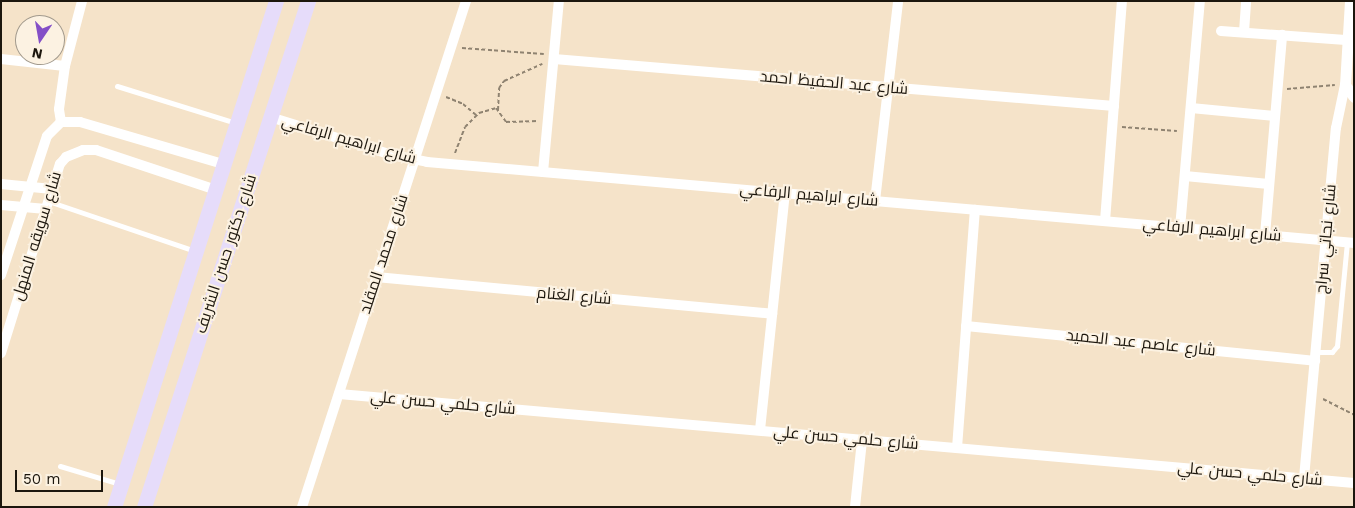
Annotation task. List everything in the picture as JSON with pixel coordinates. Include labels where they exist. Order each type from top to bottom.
[{"type":"main road","name":"شارع دكتور حسن الشريف","points":[[114,507],[276,1]]},
{"type":"main road","name":"شارع دكتور حسن الشريف","points":[[144,507],[308,1]]},
{"type":"street","points":[[82,1],[65,66],[59,109],[61,122],[80,122],[223,164]]},
{"type":"street","name":"شارع محمد المقلد","points":[[302,507],[466,1]]},
{"type":"street","points":[[543,172],[559,1]]},
{"type":"street","points":[[875,201],[898,1]]},
{"type":"street","points":[[1105,221],[1122,1]]},
{"type":"street","points":[[1180,228],[1200,1]]},
{"type":"street","points":[[1244,32],[1246,1]]},
{"type":"street","name":"شارع نجاتي سراج","points":[[1304,478],[1336,128],[1346,85],[1346,40],[1350,1]]},
{"type":"street","points":[[1221,31],[1346,40]]},
{"type":"street","points":[[1265,235],[1282,35]]},
{"type":"street","name":"شارع عبد الحفيظ احمد","points":[[554,57],[1114,106]]},
{"type":"street","points":[[1,59],[65,66]]},
{"type":"street","points":[[1346,85],[1354,98]]},
{"type":"street","points":[[1191,108],[1275,116]]},
{"type":"street","name":"شارع ابراهيم الرفاعي","points":[[270,117],[414,160],[444,164],[1350,242]]},
{"type":"street","name":"شارع سويقه المنهل","points":[[1,275],[47,136],[61,122]]},
{"type":"street","name":"شارع سويقه المنهل","points":[[1,353],[4,334],[60,164],[71,154],[90,149],[216,190]]},
{"type":"street","points":[[1185,176],[1269,184]]},
{"type":"street","points":[[1,184],[52,189]]},
{"type":"street","points":[[760,430],[785,193]]},
{"type":"street","points":[[1,205],[24,207],[47,205]]},
{"type":"street","points":[[957,448],[975,210]]},
{"type":"street","name":"شارع الغنام","points":[[376,277],[772,314]]},
{"type":"street","name":"شارع عاصم عبد الحميد","points":[[966,326],[1316,356]]},
{"type":"street","name":"شارع حلمي حسن علي","points":[[339,394],[1354,483]]},
{"type":"street","points":[[855,507],[862,440]]},
{"type":"lane","points":[[117,86],[237,123]]},
{"type":"lane","points":[[47,205],[196,252]]},
{"type":"lane","points":[[1316,356],[1332,352],[1337,348],[1350,242]]},
{"type":"lane","points":[[60,466],[121,485]]},
{"type":"path","points":[[451,47],[554,57]]},
{"type":"path","points":[[548,122],[506,122],[498,110],[499,88],[504,81],[554,57]]},
{"type":"path","points":[[1277,89],[1346,85]]},
{"type":"path","points":[[435,96],[455,100],[476,115]]},
{"type":"path","points":[[444,164],[455,152],[465,127],[476,115],[498,110]]},
{"type":"path","points":[[1112,127],[1188,132]]},
{"type":"path","points":[[1312,393],[1354,415]]}]
